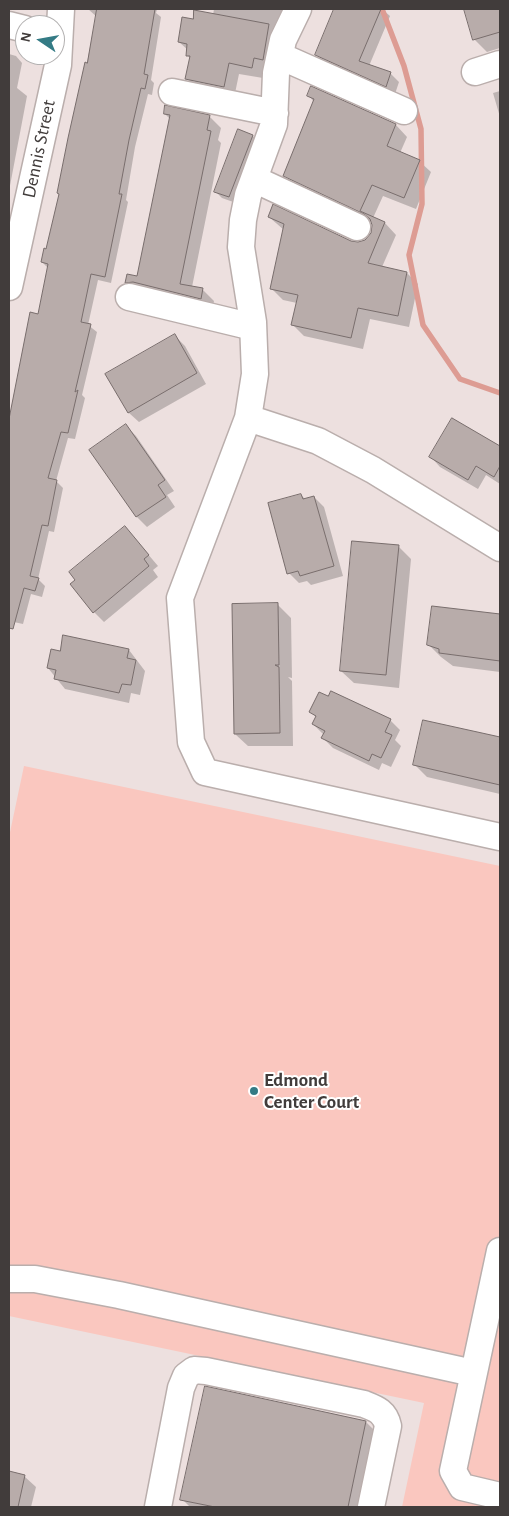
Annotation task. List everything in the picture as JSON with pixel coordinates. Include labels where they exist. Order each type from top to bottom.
[{"type":"street","points":[[298,9],[283,40],[276,73],[274,124],[254,179],[243,220],[241,247],[253,327],[255,374],[248,418],[180,598],[191,742],[205,772],[500,837]]},
{"type":"street","points":[[280,56],[404,111]]},
{"type":"street","points":[[475,72],[500,64]]},
{"type":"street","name":"Dennis Street","points":[[9,287],[58,65]]},
{"type":"street","points":[[172,92],[274,113]]},
{"type":"street","points":[[254,179],[357,227]]},
{"type":"street","points":[[129,297],[253,327]]},
{"type":"street","points":[[248,418],[318,441],[373,470],[500,548]]},
{"type":"street","points":[[500,1251],[453,1471],[462,1487],[500,1496]]},
{"type":"street","points":[[9,1279],[35,1279],[119,1295],[473,1372]]},
{"type":"street","points":[[158,1507],[181,1388],[186,1376],[194,1370],[200,1370],[364,1404],[377,1409],[386,1416],[388,1426],[371,1507]]},
{"type":"shaded area","name":"Edmond Center Court","points":[[24,766],[500,866],[500,1507],[402,1507],[424,1403],[9,1316],[9,837]]},
{"type":"building","points":[[97,9],[155,9],[144,74],[148,75],[145,89],[141,88],[129,140],[119,194],[122,194],[105,277],[91,274],[81,322],[91,324],[75,392],[78,390],[68,433],[61,432],[48,478],[57,480],[48,526],[42,525],[30,576],[39,578],[35,591],[24,588],[13,629],[9,628],[9,419],[30,312],[38,314],[48,264],[41,262],[44,248],[46,249],[59,194],[57,193],[68,138],[85,62],[87,63]]},
{"type":"building","points":[[334,9],[381,9],[359,61],[391,72],[386,87],[315,55]]},
{"type":"building","points":[[464,9],[500,9],[500,32],[473,40]]},
{"type":"building","points":[[194,10],[269,24],[263,60],[254,58],[252,68],[229,63],[224,87],[185,79],[190,56],[186,56],[187,44],[178,42],[182,17],[193,19]]},
{"type":"building","points":[[311,86],[396,124],[387,146],[420,160],[404,198],[372,185],[360,211],[385,222],[368,263],[407,272],[398,316],[358,308],[351,338],[291,325],[298,295],[270,289],[284,224],[268,217],[273,204],[351,241],[365,240],[371,233],[372,225],[370,219],[364,214],[283,176],[314,99],[307,96]]},
{"type":"building","points":[[165,105],[210,115],[207,130],[211,131],[180,284],[203,288],[201,299],[133,282],[125,283],[127,274],[137,276],[170,115],[164,114]]},
{"type":"building","points":[[238,129],[253,135],[229,197],[214,192]]},
{"type":"building","points":[[175,334],[197,373],[128,413],[105,374]]},
{"type":"building","points":[[452,418],[500,446],[500,466],[494,477],[476,466],[468,480],[429,457]]},
{"type":"building","points":[[126,424],[165,480],[158,485],[166,497],[136,517],[89,450]]},
{"type":"building","points":[[301,494],[303,499],[314,496],[334,566],[300,576],[298,571],[287,574],[268,503]]},
{"type":"building","points":[[125,526],[149,555],[144,559],[149,566],[93,613],[70,584],[75,580],[69,572]]},
{"type":"building","points":[[352,541],[399,545],[386,675],[340,671]]},
{"type":"building","points":[[278,603],[279,665],[275,665],[279,667],[280,733],[234,734],[232,604]]},
{"type":"building","points":[[432,606],[500,614],[500,661],[439,653],[439,649],[427,645]]},
{"type":"building","points":[[63,635],[129,649],[127,658],[136,660],[131,685],[122,684],[119,693],[54,679],[56,670],[47,668],[51,649],[60,651]]},
{"type":"building","points":[[331,691],[391,719],[385,732],[392,735],[381,758],[372,754],[369,761],[321,738],[325,731],[312,724],[316,716],[309,712],[319,692],[328,696]]},
{"type":"building","points":[[423,720],[500,737],[500,785],[413,765]]},
{"type":"building","points":[[205,1386],[366,1421],[348,1507],[215,1507],[180,1500]]},
{"type":"building","points":[[9,1471],[25,1475],[18,1507],[9,1507]]},
{"type":"waterway","points":[[382,9],[404,66],[421,129],[422,204],[409,255],[423,325],[460,379],[500,393]]},
{"type":"place","name":"Edmond Center Court","points":[[254,1091]]}]
